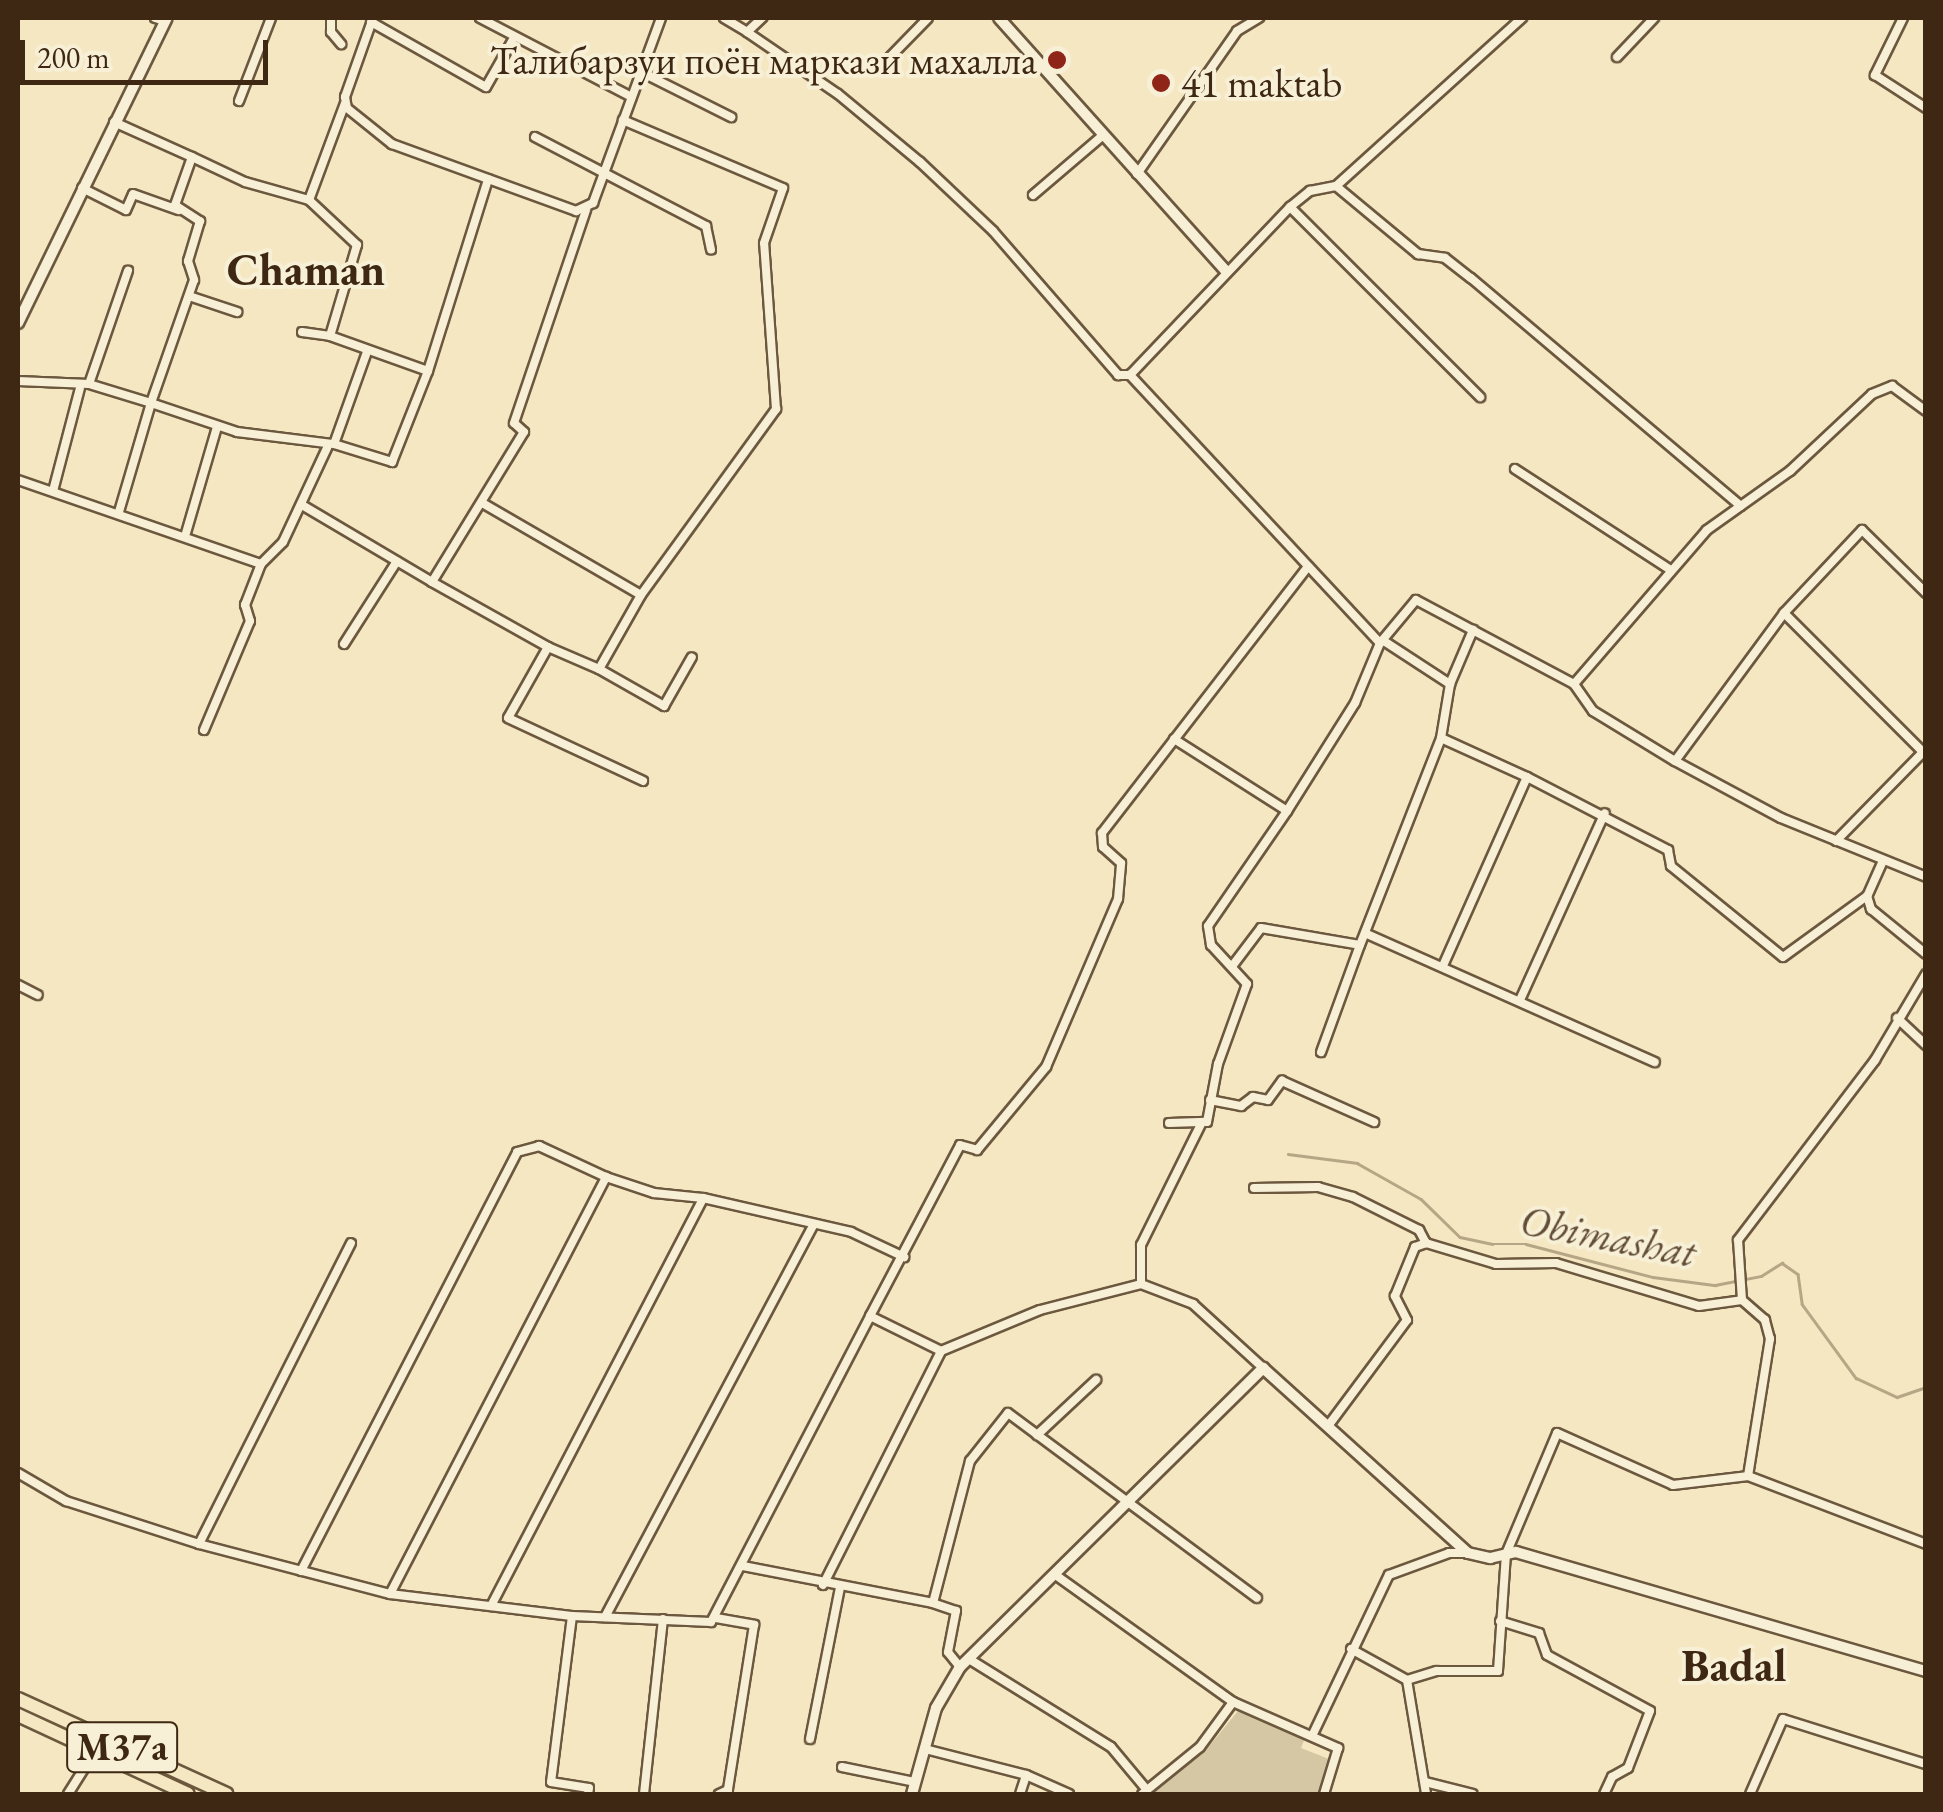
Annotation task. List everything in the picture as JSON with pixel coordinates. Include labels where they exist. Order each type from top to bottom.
[{"type":"highway","name":"M37a","points":[[18,1699],[226,1794]]},
{"type":"highway","name":"M37a","points":[[18,1715],[167,1790],[188,1794]]},
{"type":"street","points":[[239,102],[271,18]]},
{"type":"street","points":[[331,18],[331,32],[341,44]]},
{"type":"street","points":[[480,18],[496,21],[514,38],[632,96]]},
{"type":"street","points":[[432,582],[484,504],[524,432],[514,423],[586,210],[605,170],[661,18]]},
{"type":"street","points":[[724,18],[838,94],[920,162],[993,231],[1118,375],[1130,374],[1290,207],[1310,192],[1336,186],[1522,18]]},
{"type":"street","points":[[746,32],[762,18]]},
{"type":"street","points":[[890,57],[928,18]]},
{"type":"street","points":[[999,18],[1136,175],[1226,270]]},
{"type":"street","points":[[1136,175],[1237,30],[1259,18]]},
{"type":"street","points":[[1617,57],[1654,18]]},
{"type":"street","points":[[1904,18],[1875,75],[1926,108]]},
{"type":"street","points":[[18,322],[22,300],[82,188],[162,19]]},
{"type":"street","points":[[309,200],[372,20],[486,86],[514,38]]},
{"type":"street","points":[[641,72],[731,117]]},
{"type":"street","points":[[345,102],[384,140],[586,210]]},
{"type":"street","points":[[598,669],[641,595],[776,409],[764,243],[783,188],[624,120]]},
{"type":"street","points":[[114,122],[192,157],[309,200],[357,245],[330,336]]},
{"type":"street","points":[[1032,195],[1102,136]]},
{"type":"street","points":[[535,137],[605,170],[706,226],[711,249]]},
{"type":"street","points":[[178,210],[192,157]]},
{"type":"street","points":[[18,381],[84,386],[151,403],[216,427],[330,446],[392,462],[428,371],[488,179]]},
{"type":"street","points":[[1336,186],[1418,254],[1445,258],[1471,278],[1741,506]]},
{"type":"street","points":[[82,188],[126,210],[133,194],[200,221],[188,261],[194,280],[151,403],[119,512]]},
{"type":"street","points":[[1290,207],[1480,397]]},
{"type":"street","points":[[53,492],[84,386],[128,271]]},
{"type":"street","points":[[189,296],[237,312]]},
{"type":"street","points":[[302,332],[330,336],[428,371]]},
{"type":"street","points":[[204,730],[250,620],[244,604],[261,564],[283,542],[302,505],[367,352]]},
{"type":"street","points":[[1130,374],[1382,642],[1450,684]]},
{"type":"street","points":[[1574,684],[1668,568],[1883,386],[1926,411]]},
{"type":"street","points":[[186,533],[216,427]]},
{"type":"street","points":[[1515,469],[1668,568]]},
{"type":"street","points":[[18,480],[186,533],[261,564]]},
{"type":"street","points":[[484,504],[641,595]]},
{"type":"street","points":[[302,505],[548,647],[598,669],[664,706],[692,657]]},
{"type":"street","points":[[1675,761],[1784,613],[1862,530],[1926,593]]},
{"type":"street","points":[[344,644],[398,561]]},
{"type":"street","points":[[716,1618],[960,1146],[978,1150],[1046,1067],[1118,899],[1121,863],[1103,847],[1102,833],[1308,566]]},
{"type":"street","points":[[1141,1284],[1141,1244],[1201,1124],[1247,984],[1211,945],[1208,926],[1355,703],[1382,642],[1416,600],[1574,684],[1593,711],[1675,761],[1882,863],[1926,877]]},
{"type":"street","points":[[1784,613],[1924,751],[1836,841]]},
{"type":"street","points":[[1321,1052],[1441,738],[1450,684],[1473,630]]},
{"type":"street","points":[[548,647],[508,718],[643,781]]},
{"type":"street","points":[[1441,738],[1605,813],[1668,850],[1671,866],[1783,957],[1867,896],[1882,863]]},
{"type":"street","points":[[1174,739],[1287,811]]},
{"type":"street","points":[[1444,963],[1527,777]]},
{"type":"street","points":[[1520,1000],[1605,813]]},
{"type":"street","points":[[1867,896],[1876,917],[1926,954]]},
{"type":"street","points":[[1233,965],[1261,928],[1360,945]]},
{"type":"street","points":[[1367,934],[1444,963],[1655,1062]]},
{"type":"street","points":[[1748,1476],[1770,1338],[1764,1320],[1742,1300],[1738,1240],[1875,1060],[1926,974]]},
{"type":"street","points":[[18,985],[38,995]]},
{"type":"street","points":[[1898,1018],[1926,1045]]},
{"type":"street","points":[[1210,1100],[1241,1106],[1253,1097],[1268,1100],[1282,1081],[1374,1122]]},
{"type":"street","points":[[1170,1122],[1201,1124]]},
{"type":"street","points":[[301,1570],[517,1152],[539,1146],[606,1178],[654,1193],[703,1198],[851,1232],[904,1256]]},
{"type":"street","points":[[390,1594],[606,1178]]},
{"type":"street","points":[[1254,1188],[1318,1187],[1353,1197],[1419,1230],[1426,1243]]},
{"type":"street","points":[[491,1606],[703,1198]]},
{"type":"street","points":[[605,1617],[812,1225]]},
{"type":"street","points":[[199,1544],[351,1243]]},
{"type":"street","points":[[1328,1426],[1408,1320],[1394,1296],[1415,1247],[1426,1243],[1496,1264],[1556,1263],[1700,1306],[1742,1300]]},
{"type":"street","points":[[823,1584],[941,1351],[1040,1310],[1141,1284],[1193,1304],[1468,1554]]},
{"type":"street","points":[[870,1316],[941,1351]]},
{"type":"street","points":[[912,1794],[936,1708],[964,1663],[1130,1504],[1263,1368]]},
{"type":"street","points":[[1037,1435],[1096,1380]]},
{"type":"street","points":[[933,1603],[959,1490],[981,1440],[1008,1412],[1257,1598]]},
{"type":"street","points":[[1351,1649],[1407,1680],[1438,1671],[1496,1674],[1506,1554],[1556,1433],[1673,1485],[1748,1476],[1926,1544]]},
{"type":"street","points":[[18,1474],[66,1500],[199,1544],[390,1594],[572,1616],[716,1618],[754,1625],[728,1790],[719,1794]]},
{"type":"street","points":[[1312,1734],[1351,1649],[1397,1568],[1468,1554],[1516,1552],[1926,1671]]},
{"type":"street","points":[[743,1566],[840,1588],[933,1603],[956,1611],[948,1652],[1111,1747],[1145,1792],[1200,1747],[1233,1702]]},
{"type":"street","points":[[1057,1576],[1233,1702],[1338,1748],[1324,1794]]},
{"type":"street","points":[[810,1739],[840,1588]]},
{"type":"street","points":[[572,1616],[552,1782],[589,1788],[588,1794]]},
{"type":"street","points":[[644,1794],[663,1619]]},
{"type":"street","points":[[1500,1621],[1539,1632],[1548,1655],[1650,1711],[1628,1768],[1612,1777],[1604,1794]]},
{"type":"street","points":[[1407,1680],[1426,1794]]},
{"type":"street","points":[[1750,1794],[1783,1719],[1926,1764]]},
{"type":"street","points":[[925,1748],[1026,1775],[1068,1794]]},
{"type":"street","points":[[68,1794],[94,1751]]},
{"type":"street","points":[[842,1767],[915,1782]]},
{"type":"street","points":[[1020,1794],[1026,1775]]},
{"type":"street","points":[[1425,1782],[1473,1794]]},
{"type":"shaded area","points":[[1238,1711],[1305,1738],[1301,1748],[1339,1763],[1325,1794],[1152,1794],[1206,1750]]},
{"type":"waterway","name":"Obimashat","points":[[1288,1154],[1357,1163],[1421,1199],[1460,1237],[1492,1244],[1526,1244],[1653,1277],[1715,1285],[1761,1276],[1782,1263],[1798,1274],[1802,1304],[1856,1378],[1897,1397],[1926,1387]]},
{"type":"place","name":"Талибарзуи поён маркази махалла","points":[[1057,60]]},
{"type":"place","name":"41 maktab","points":[[1161,83]]},
{"type":"district","name":"Chaman","points":[[306,270]]},
{"type":"district","name":"Badal","points":[[1734,1666]]}]
